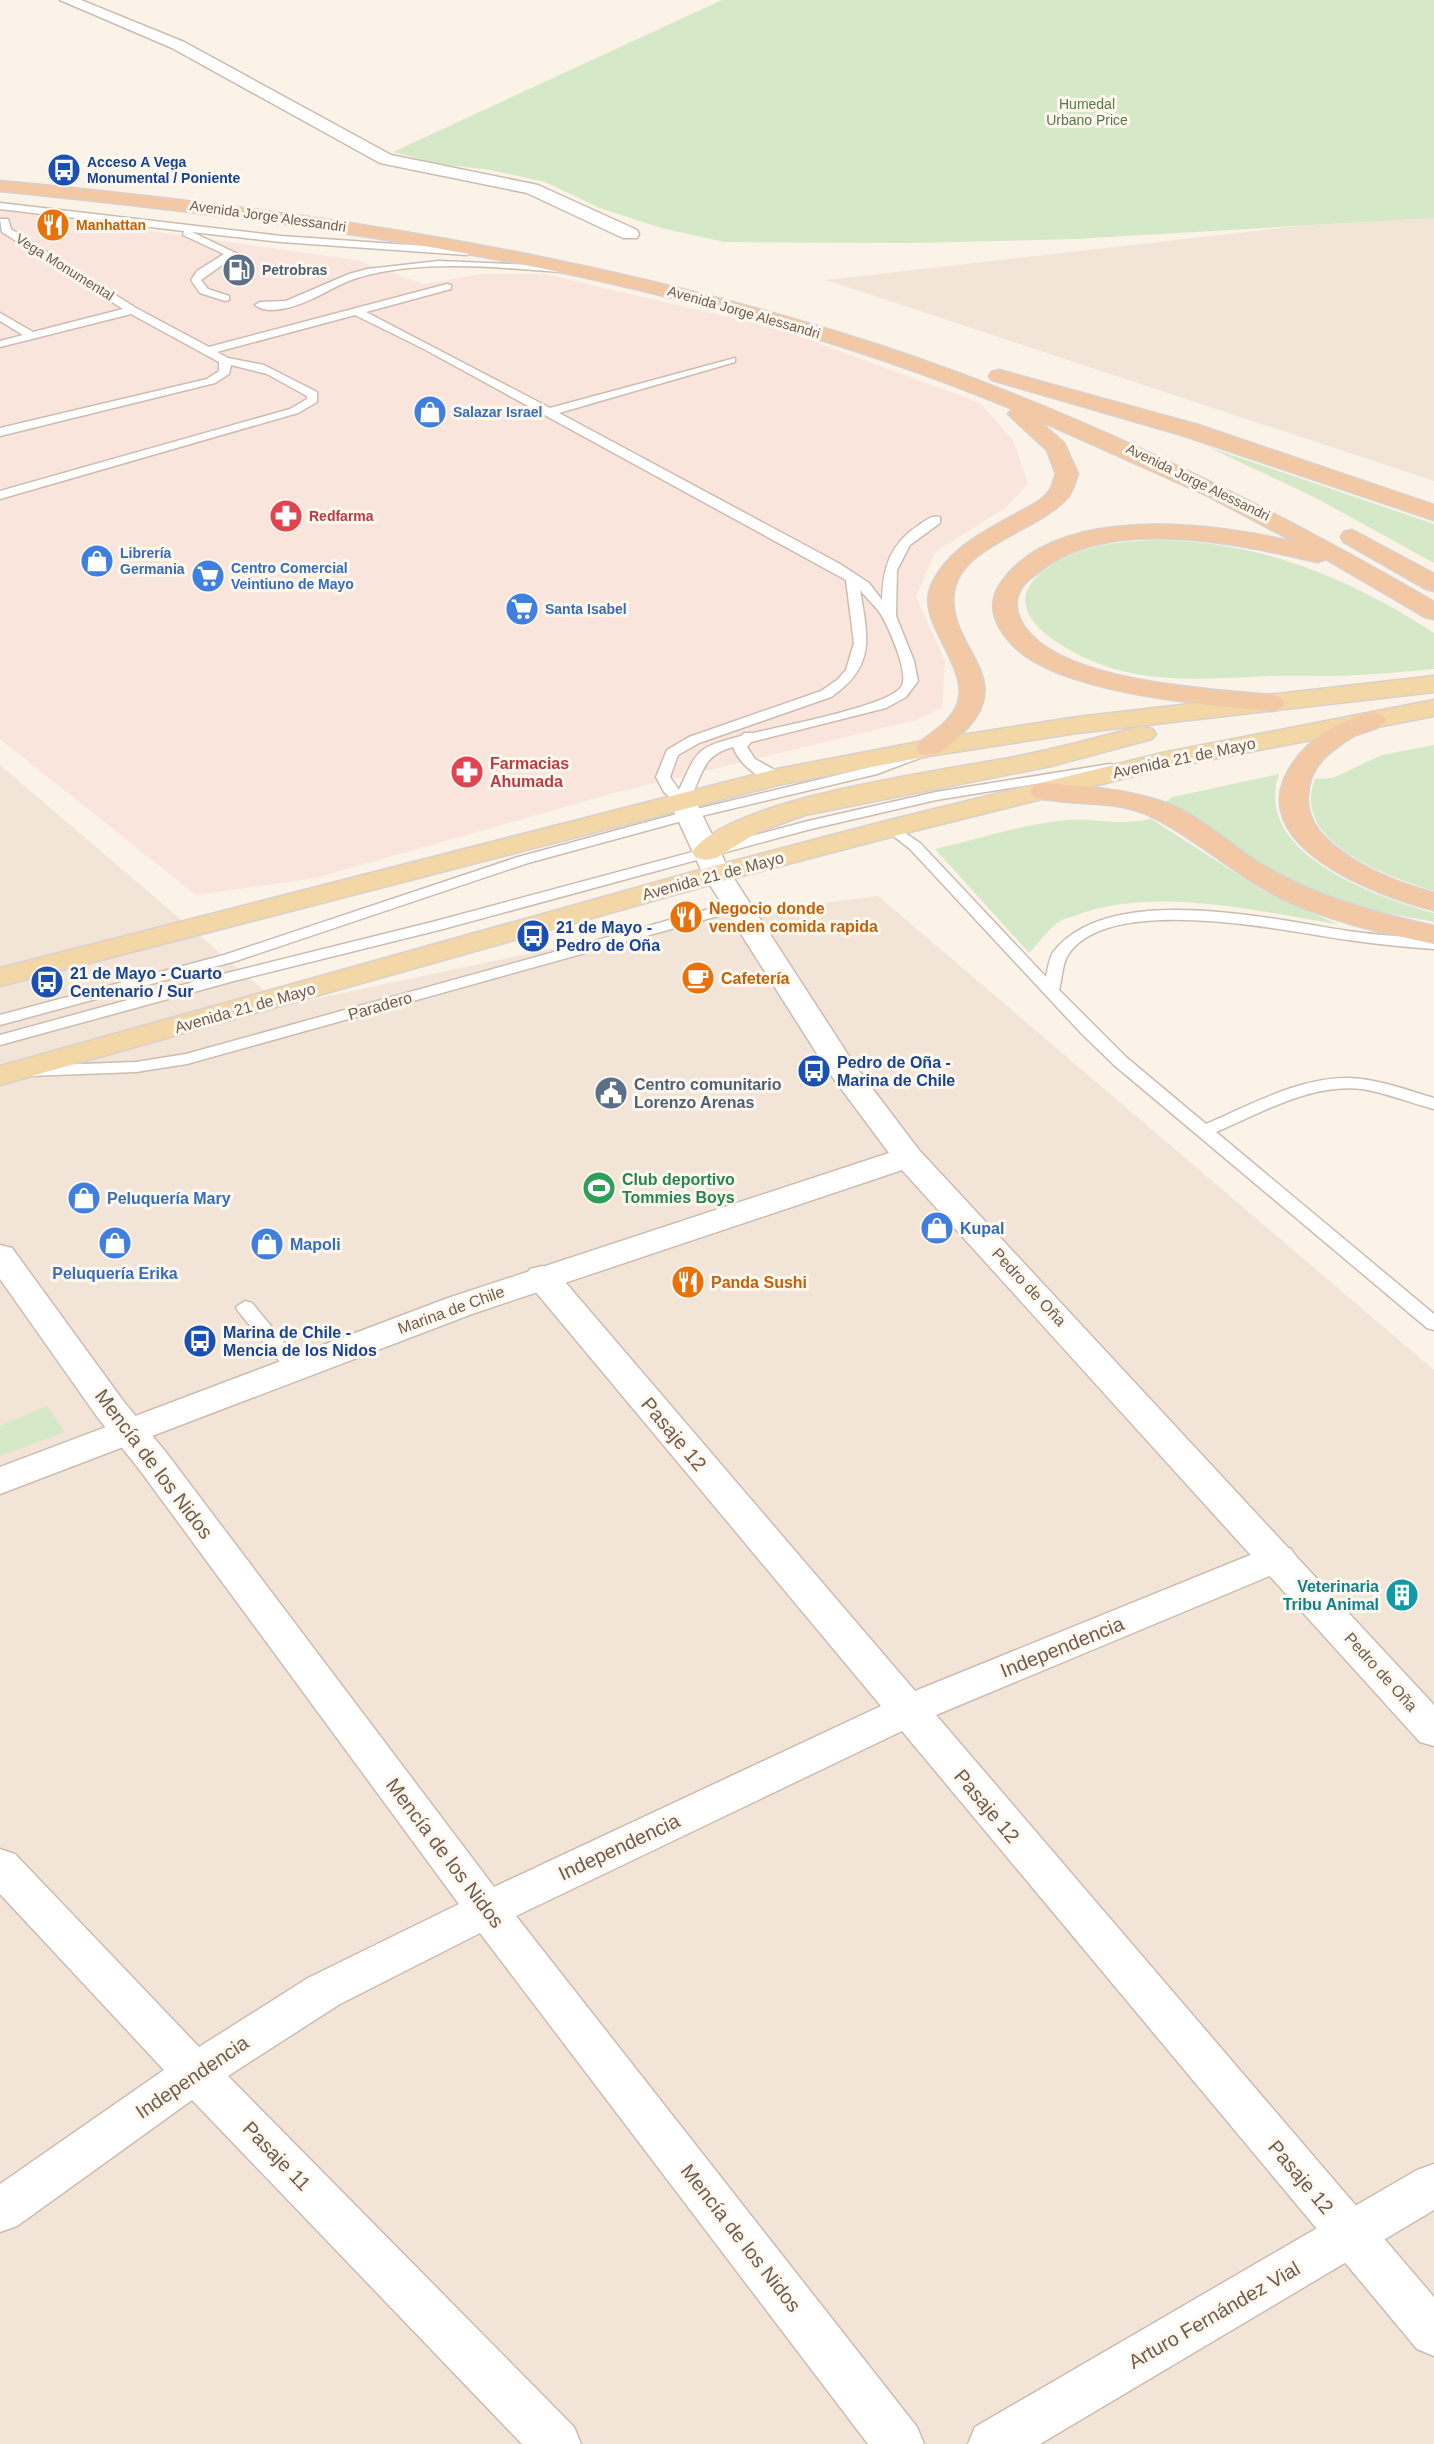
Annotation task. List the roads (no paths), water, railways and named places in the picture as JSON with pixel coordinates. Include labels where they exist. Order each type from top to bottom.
[{"type":"highway","name":"Avenida Jorge Alessandri","points":[[0,176],[304,209],[508,242],[754,298],[864,331],[982,379],[1172,447]]},
{"type":"highway","name":"Avenida Jorge Alessandri","points":[[0,186],[260,214],[514,256],[590,272],[800,327],[982,379],[1268,516],[1365,570],[1434,612]]},
{"type":"highway","points":[[982,379],[1190,430],[1434,513]]},
{"type":"highway","points":[[929,748],[967,714],[972,703],[971,678],[943,615],[942,588],[947,575],[956,563],[978,545],[1043,509],[1062,490],[1065,480],[1064,458],[1047,435],[982,379]]},
{"type":"highway","points":[[1334,527],[1434,584]]},
{"type":"highway","points":[[1272,703],[1151,689],[1067,665],[1043,654],[1014,632],[1006,619],[1004,607],[1006,595],[1021,573],[1050,554],[1086,540],[1127,533],[1197,533],[1249,539],[1305,552],[1365,570]]},
{"type":"highway","points":[[1373,720],[1339,734],[1301,770],[1293,796],[1296,812],[1303,828],[1316,843],[1349,870],[1398,892],[1434,902]]},
{"type":"highway","points":[[1043,790],[1098,795],[1152,807],[1182,822],[1246,867],[1299,896],[1358,918],[1434,935]]},
{"type":"main road","points":[[0,977],[685,808],[777,777],[929,748],[1077,725],[1434,684]]},
{"type":"main road","points":[[712,863],[734,831],[763,819],[801,808],[1106,744],[1231,708]]},
{"type":"main road","name":"Avenida 21 de Mayo","points":[[8,1074],[712,863],[892,828],[1162,761],[1434,708]]},
{"type":"street","points":[[68,0],[178,45],[386,159],[532,189],[630,234]]},
{"type":"street","name":"Pedro de Oña","points":[[685,808],[712,863],[843,1071],[908,1157],[1278,1557],[1434,1731]]},
{"type":"street","name":"Marina de Chile","points":[[0,1481],[542,1278],[908,1157]]},
{"type":"street","name":"Mencía de los Nidos","points":[[0,1255],[129,1432],[487,1910],[899,2444]]},
{"type":"street","name":"Pasaje 12","points":[[542,1278],[1434,2333]]},
{"type":"street","name":"Independencia","points":[[0,2211],[195,2073],[324,1991],[487,1910],[907,1711],[1278,1557]]},
{"type":"street","name":"Pasaje 11","points":[[0,1866],[195,2073],[556,2444]]},
{"type":"street","name":"Arturo Fernández Vial","points":[[993,2444],[1434,2185]]},
{"type":"lane","points":[[0,206],[319,242],[514,256]]},
{"type":"lane","name":"Vega Monumental","points":[[29,210],[2,221],[6,230],[132,310],[208,351],[225,367]]},
{"type":"lane","points":[[174,227],[230,255],[243,259]]},
{"type":"lane","points":[[319,242],[405,266],[447,287]]},
{"type":"lane","points":[[225,298],[204,291],[196,280],[201,273],[230,255]]},
{"type":"lane","points":[[260,305],[289,306],[342,278],[428,263],[479,264],[590,272]]},
{"type":"lane","points":[[208,351],[447,287],[453,275],[479,264]]},
{"type":"lane","name":"Vega Monumental","points":[[0,344],[132,310]]},
{"type":"lane","points":[[356,311],[549,412],[852,578],[864,586],[889,618],[911,675],[909,685],[900,698],[882,705],[749,736],[712,748],[702,756],[685,808]]},
{"type":"lane","points":[[0,316],[32,336]]},
{"type":"lane","points":[[549,412],[731,360]]},
{"type":"lane","points":[[0,432],[211,381],[225,367],[245,362],[261,366],[313,394],[313,400],[294,411],[0,495]]},
{"type":"lane","points":[[889,618],[888,578],[893,559],[909,538],[936,520]]},
{"type":"lane","points":[[685,808],[669,789],[663,777],[672,753],[694,740],[826,694],[844,684],[854,672],[861,650],[852,578]]},
{"type":"lane","points":[[749,736],[740,747],[742,755],[760,770],[777,777]]},
{"type":"lane","points":[[0,1020],[230,958],[480,873],[685,808],[872,771],[908,759],[929,748]]},
{"type":"lane","points":[[0,1040],[229,977],[437,926],[712,863],[818,822],[936,796],[1162,761]]},
{"type":"lane","points":[[892,828],[915,846],[1087,1030],[1120,1061],[1434,1324]]},
{"type":"lane","name":"Paradero","points":[[8,1074],[136,1067],[187,1059],[738,906]]},
{"type":"lane","points":[[1051,990],[1054,964],[1072,942],[1099,926],[1134,916],[1219,917],[1371,939],[1434,944]]},
{"type":"lane","points":[[1204,1131],[1315,1086],[1348,1083],[1378,1087],[1434,1104]]},
{"type":"lane","points":[[245,1307],[296,1369]]},
{"type":"place","name":"Acceso A Vega Monumental / Poniente","points":[[64,170]]},
{"type":"place","name":"Manhattan","points":[[53,225]]},
{"type":"place","name":"Petrobras","points":[[239,270]]},
{"type":"place","name":"Salazar Israel","points":[[430,412]]},
{"type":"place","name":"Redfarma","points":[[286,516]]},
{"type":"place","name":"Librería Germania","points":[[97,561]]},
{"type":"place","name":"Centro Comercial Veintiuno de Mayo","points":[[208,576]]},
{"type":"place","name":"Santa Isabel","points":[[522,609]]},
{"type":"place","name":"Farmacias Ahumada","points":[[467,772]]},
{"type":"place","name":"Negocio donde venden comida rapida","points":[[686,917]]},
{"type":"place","name":"21 de Mayo - Pedro de Oña","points":[[533,936]]},
{"type":"place","name":"Cafetería","points":[[698,978]]},
{"type":"place","name":"21 de Mayo - Cuarto Centenario / Sur","points":[[47,982]]},
{"type":"place","name":"Pedro de Oña - Marina de Chile","points":[[814,1071]]},
{"type":"place","name":"Centro comunitario Lorenzo Arenas","points":[[611,1093]]},
{"type":"place","name":"Club deportivo Tommies Boys","points":[[599,1188]]},
{"type":"place","name":"Peluquería Mary","points":[[84,1198]]},
{"type":"place","name":"Kupal","points":[[937,1228]]},
{"type":"place","name":"Peluquería Erika","points":[[115,1243]]},
{"type":"place","name":"Mapoli","points":[[267,1244]]},
{"type":"place","name":"Panda Sushi","points":[[688,1282]]},
{"type":"place","name":"Marina de Chile - Mencia de los Nidos","points":[[200,1341]]},
{"type":"place","name":"Veterinaria Tribu Animal","points":[[1402,1595]]},
{"type":"park label","name":"Humedal Urbano Price","points":[[1087,112]]}]
